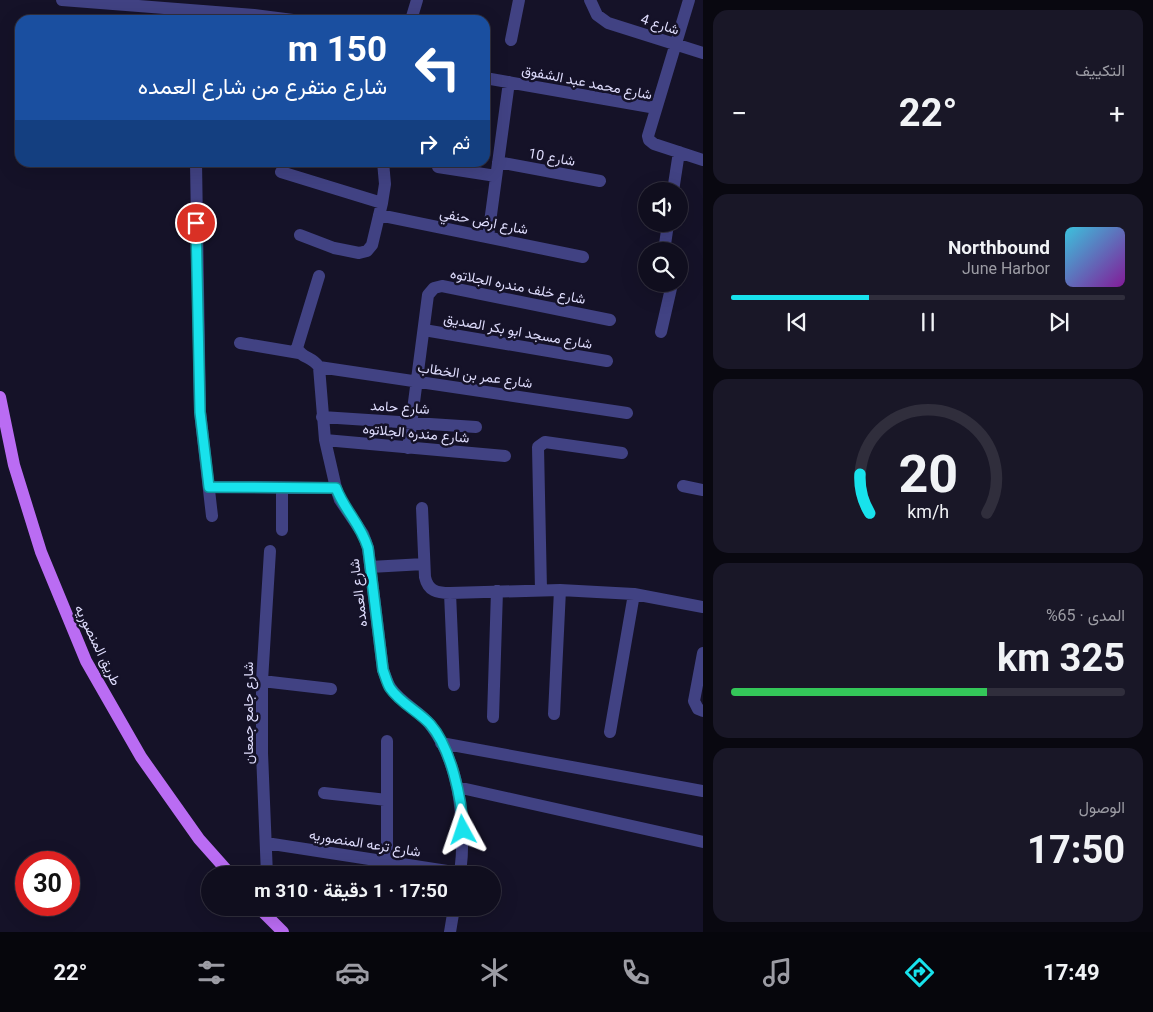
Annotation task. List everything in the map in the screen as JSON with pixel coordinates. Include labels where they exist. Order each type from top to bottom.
[{"type":"main road","name":"طريق المنصوريه","points":[[0,397],[14,466],[41,552],[86,661],[141,757],[199,839],[223,866]]},
{"type":"main road","points":[[270,916],[283,932]]},
{"type":"street","points":[[62,0],[214,15]]},
{"type":"street","points":[[412,15],[417,0]]},
{"type":"street","points":[[511,40],[520,0]]},
{"type":"street","points":[[656,108],[689,0]]},
{"type":"street","name":"شارع 4","points":[[591,1],[597,15],[608,23],[703,53]]},
{"type":"street","name":"شارع محمد عبد الشفوق","points":[[490,79],[656,108],[650,128],[649,140],[654,144],[703,160]]},
{"type":"street","points":[[488,237],[508,82]]},
{"type":"street","points":[[674,182],[679,152]]},
{"type":"street","name":"شارع 10","points":[[498,162],[600,181]]},
{"type":"street","points":[[196,167],[200,412],[212,516]]},
{"type":"street","points":[[300,235],[334,248],[367,251],[372,245],[381,209],[384,184],[383,167]]},
{"type":"street","points":[[438,168],[496,176]]},
{"type":"street","name":"شارع ارض حنفي","points":[[281,172],[381,209],[488,237],[583,257]]},
{"type":"street","points":[[299,353],[297,343],[320,276]]},
{"type":"street","name":"شارع خلف مندره الجلاتوه","points":[[408,448],[428,295],[434,288],[442,286],[610,320]]},
{"type":"street","points":[[661,332],[670,292]]},
{"type":"street","name":"شارع مسجد ابو بكر الصديق","points":[[424,330],[607,361]]},
{"type":"street","points":[[240,343],[299,353],[310,358],[319,367]]},
{"type":"street","name":"شارع عمر بن الخطاب","points":[[319,367],[627,413]]},
{"type":"street","name":"شارع العمده","points":[[319,367],[325,440],[336,488],[340,500],[363,534],[368,548],[383,670],[390,687],[432,726],[441,743],[457,787],[462,816],[463,835],[461,866]]},
{"type":"street","name":"شارع حامد","points":[[322,417],[476,427]]},
{"type":"street","name":"شارع مندره الجلاتوه","points":[[325,440],[505,456]]},
{"type":"street","points":[[542,590],[538,447],[545,442],[622,453]]},
{"type":"street","points":[[683,486],[703,490]]},
{"type":"street","points":[[209,487],[336,488]]},
{"type":"street","points":[[282,488],[282,530]]},
{"type":"street","points":[[422,508],[426,584],[436,592],[560,590],[634,594],[703,607]]},
{"type":"street","name":"شارع جامع جمعان","points":[[266,866],[262,753],[262,681],[270,551]]},
{"type":"street","points":[[370,567],[424,564]]},
{"type":"street","points":[[554,714],[560,590]]},
{"type":"street","points":[[493,717],[497,591]]},
{"type":"street","points":[[450,593],[454,685]]},
{"type":"street","points":[[610,732],[634,594]]},
{"type":"street","points":[[703,653],[694,701],[698,709],[703,711]]},
{"type":"street","points":[[262,681],[331,688]]},
{"type":"street","points":[[387,741],[387,862]]},
{"type":"street","points":[[441,743],[703,791]]},
{"type":"street","points":[[457,787],[703,842]]},
{"type":"street","points":[[324,793],[387,800]]},
{"type":"street","name":"شارع ترعه المنصوريه","points":[[266,843],[411,866]]},
{"type":"street","points":[[450,932],[453,916]]},
{"type":"route","points":[[196,223],[200,412],[209,487],[336,488],[340,500],[363,534],[368,548],[383,670],[390,687],[432,726],[441,743],[457,787],[463,830]]}]
